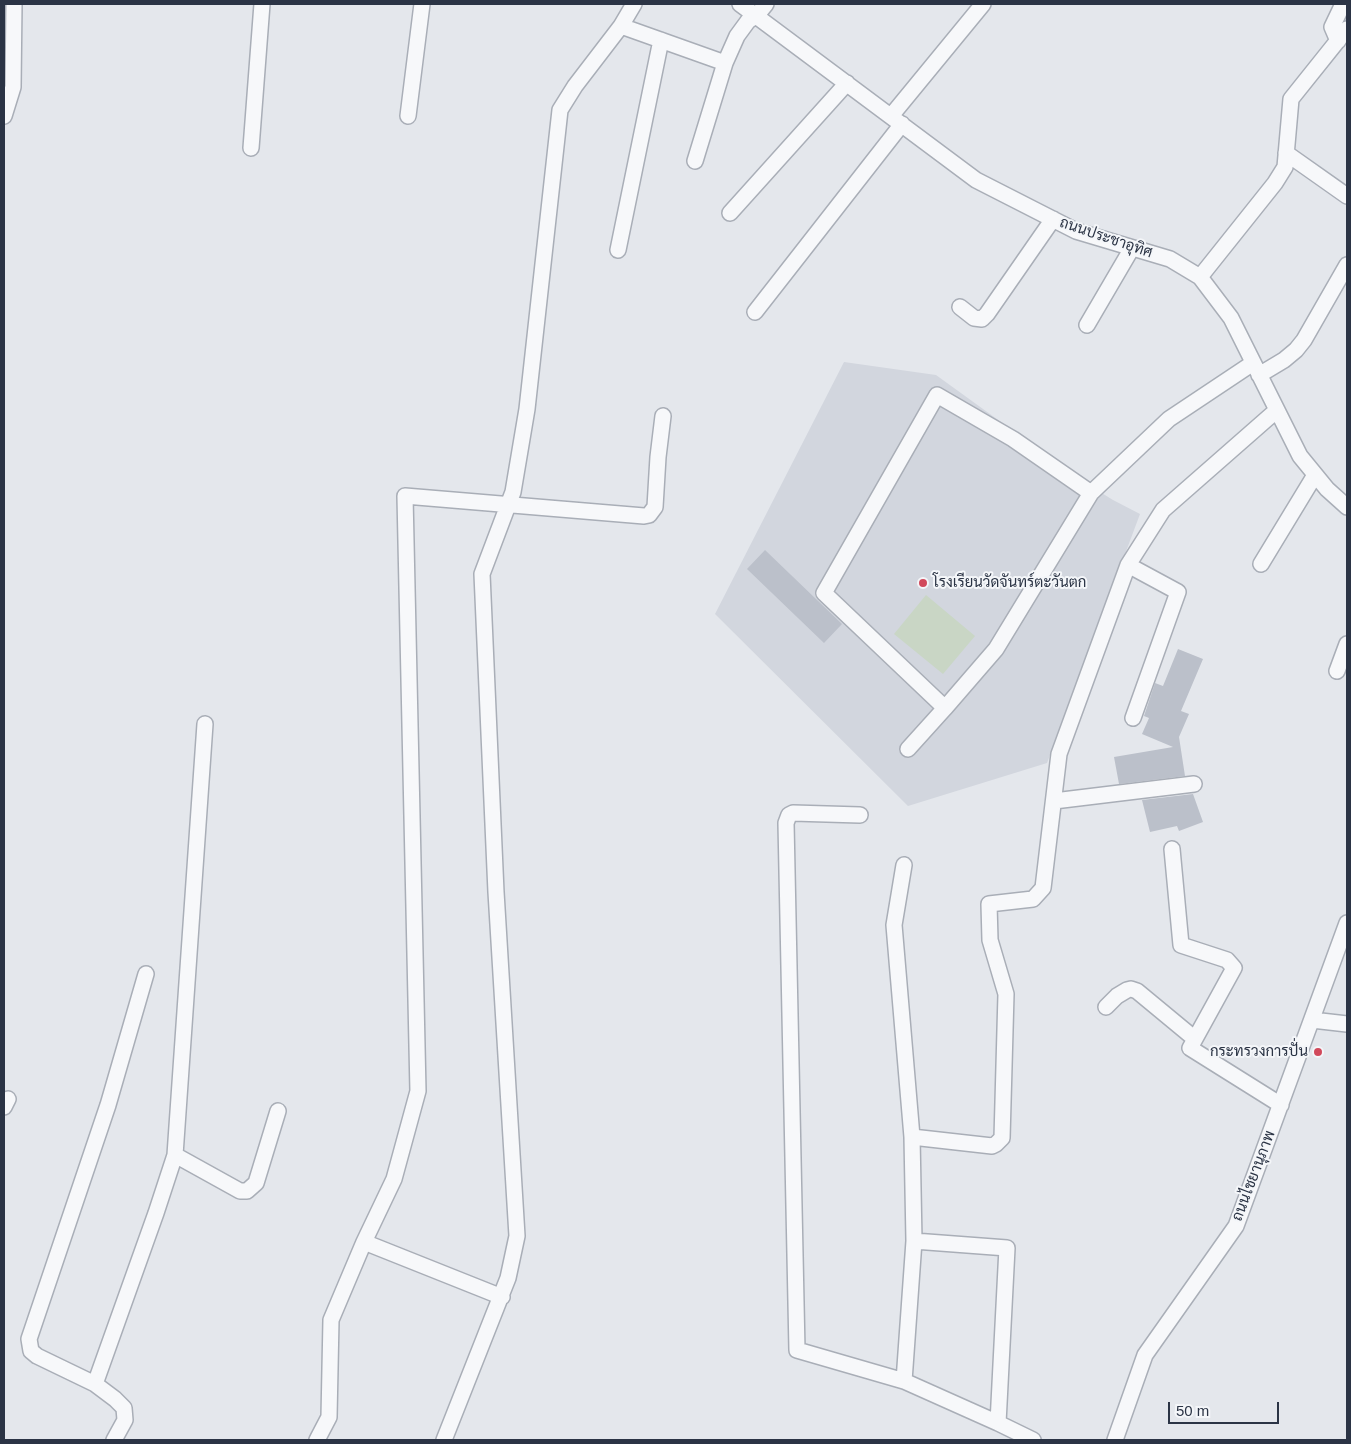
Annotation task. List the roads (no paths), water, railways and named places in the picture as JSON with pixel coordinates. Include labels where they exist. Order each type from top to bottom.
[{"type":"street","points":[[4,116],[13,87],[14,4]]},
{"type":"street","points":[[251,148],[262,4]]},
{"type":"street","points":[[408,116],[422,4]]},
{"type":"street","points":[[444,1440],[502,1296],[517,1236],[496,892],[482,574],[513,492],[527,409],[560,110],[575,86],[621,26],[634,4]]},
{"type":"street","name":"ถนนประชาอุทิศ","points":[[740,4],[762,10],[847,83],[976,180],[1076,231],[1170,259],[1200,277],[1231,318],[1300,456],[1327,489],[1347,507]]},
{"type":"street","points":[[755,312],[983,4]]},
{"type":"street","points":[[1200,277],[1275,183],[1285,167],[1291,99],[1342,35],[1332,27],[1343,4]]},
{"type":"street","points":[[696,161],[725,63],[738,36],[748,21],[762,10]]},
{"type":"street","points":[[621,26],[725,63]]},
{"type":"street","points":[[618,250],[661,40]]},
{"type":"street","points":[[730,213],[847,83]]},
{"type":"street","points":[[1286,153],[1347,196]]},
{"type":"street","points":[[960,307],[974,318],[982,319],[1053,219]]},
{"type":"street","points":[[1087,325],[1132,248]]},
{"type":"street","points":[[908,749],[996,649],[1091,493],[1169,419],[1256,369],[1284,360],[1296,350],[1304,340],[1347,265]]},
{"type":"street","points":[[944,708],[824,593],[937,395],[1013,439],[1091,493]]},
{"type":"street","points":[[912,1137],[992,1146],[1002,1138],[1006,994],[990,940],[989,904],[1033,899],[1043,888],[1059,754],[1128,566],[1163,510],[1277,410]]},
{"type":"street","points":[[317,1440],[329,1417],[330,1320],[394,1179],[418,1091],[405,496],[649,515],[656,502],[658,457],[663,416]]},
{"type":"street","points":[[1261,564],[1315,475]]},
{"type":"street","points":[[1128,566],[1178,592],[1133,718]]},
{"type":"street","points":[[1337,672],[1347,644]]},
{"type":"street","points":[[95,1384],[175,1155],[205,724]]},
{"type":"street","points":[[1054,801],[1194,784]]},
{"type":"street","points":[[860,815],[793,813],[789,815],[786,823],[797,1350],[904,1381],[1033,1440]]},
{"type":"street","points":[[1172,849],[1180,945],[1227,960],[1234,968],[1190,1048],[1281,1105]]},
{"type":"street","points":[[904,865],[894,925],[912,1137],[914,1241],[904,1381]]},
{"type":"street","name":"ถนนไชยานุภาพ","points":[[1116,1440],[1145,1355],[1236,1226],[1347,922]]},
{"type":"street","points":[[114,1440],[125,1420],[124,1408],[116,1399],[95,1384],[37,1356],[31,1351],[29,1339],[108,1105],[146,974]]},
{"type":"street","points":[[1106,1007],[1116,996],[1131,989],[1195,1039]]},
{"type":"street","points":[[1312,1020],[1347,1024]]},
{"type":"street","points":[[175,1155],[240,1191],[247,1191],[256,1183],[278,1112]]},
{"type":"street","points":[[914,1241],[1007,1248],[998,1423]]},
{"type":"street","points":[[364,1242],[502,1296]]},
{"type":"place","name":"โรงเรียนวัดจันทร์ตะวันตก","points":[[923,583]]},
{"type":"place","name":"กระทรวงการปั่น","points":[[1318,1052]]}]
